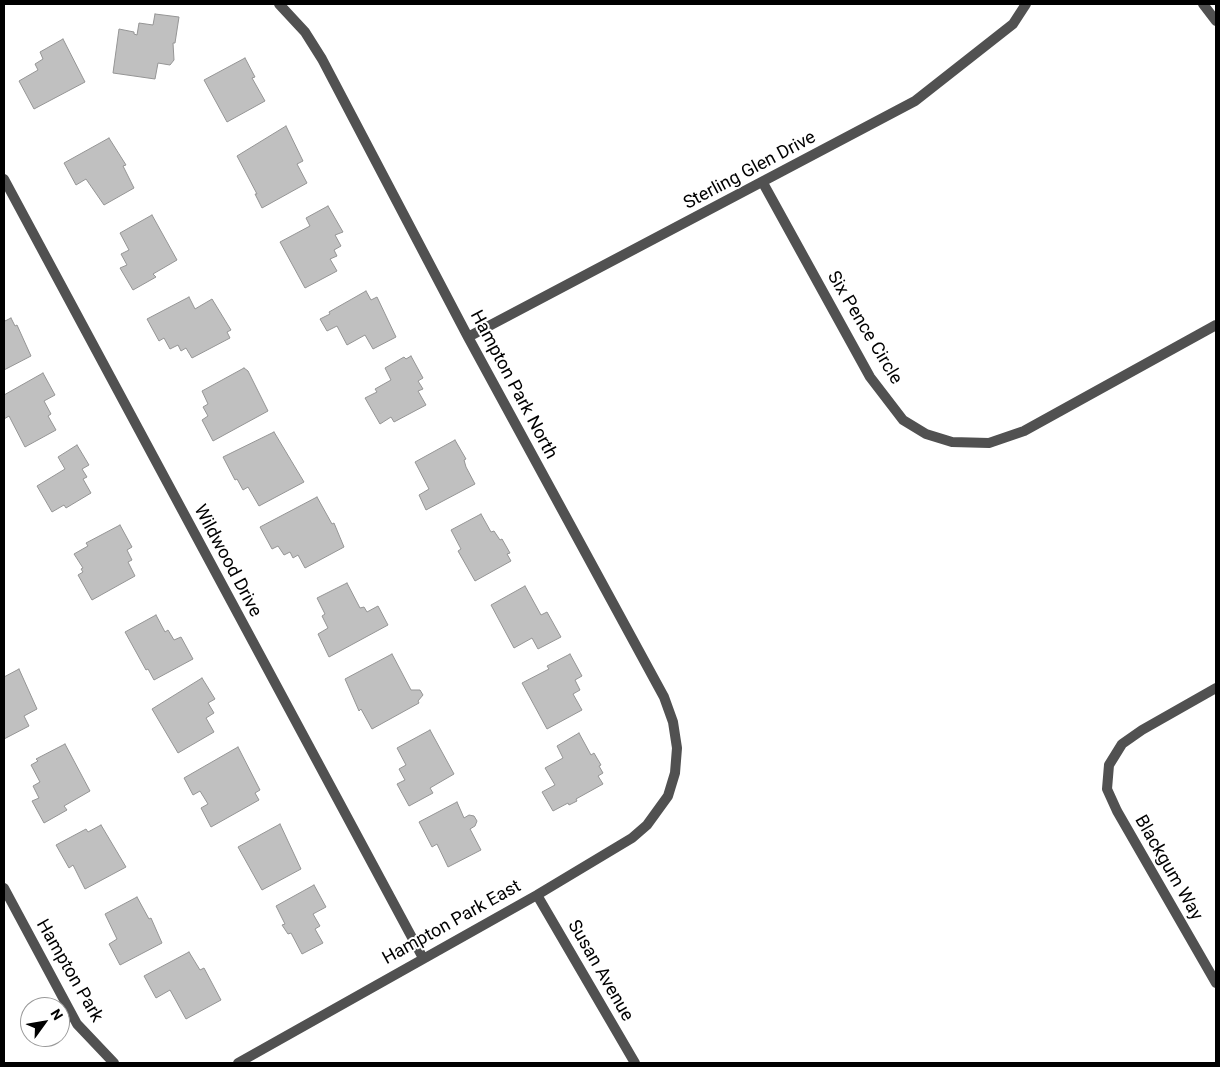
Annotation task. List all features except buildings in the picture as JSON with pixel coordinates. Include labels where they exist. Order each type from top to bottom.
[{"type":"street","name":"Hampton Park North","points":[[279,4],[305,32],[322,59],[468,337],[664,696],[673,722],[677,748],[675,773],[668,796]]},
{"type":"street","name":"Sterling Glen Drive","points":[[468,337],[763,183],[915,101],[1013,24],[1026,4]]},
{"type":"street","points":[[1203,4],[1216,21]]},
{"type":"street","name":"Wildwood Drive","points":[[4,179],[423,958]]},
{"type":"street","name":"Six Pence Circle","points":[[763,183],[870,377],[903,420],[926,434],[952,442],[989,443],[1024,432],[1216,325]]},
{"type":"street","name":"Blackgum Way","points":[[1216,688],[1142,730],[1122,744],[1109,765],[1107,789],[1116,811],[1216,983]]},
{"type":"street","name":"Hampton Park East","points":[[238,1063],[537,895],[632,838],[647,825],[668,796]]},
{"type":"street","name":"Hampton Park","points":[[4,888],[77,1024],[114,1063]]},
{"type":"street","name":"Susan Avenue","points":[[537,895],[634,1063]]}]
